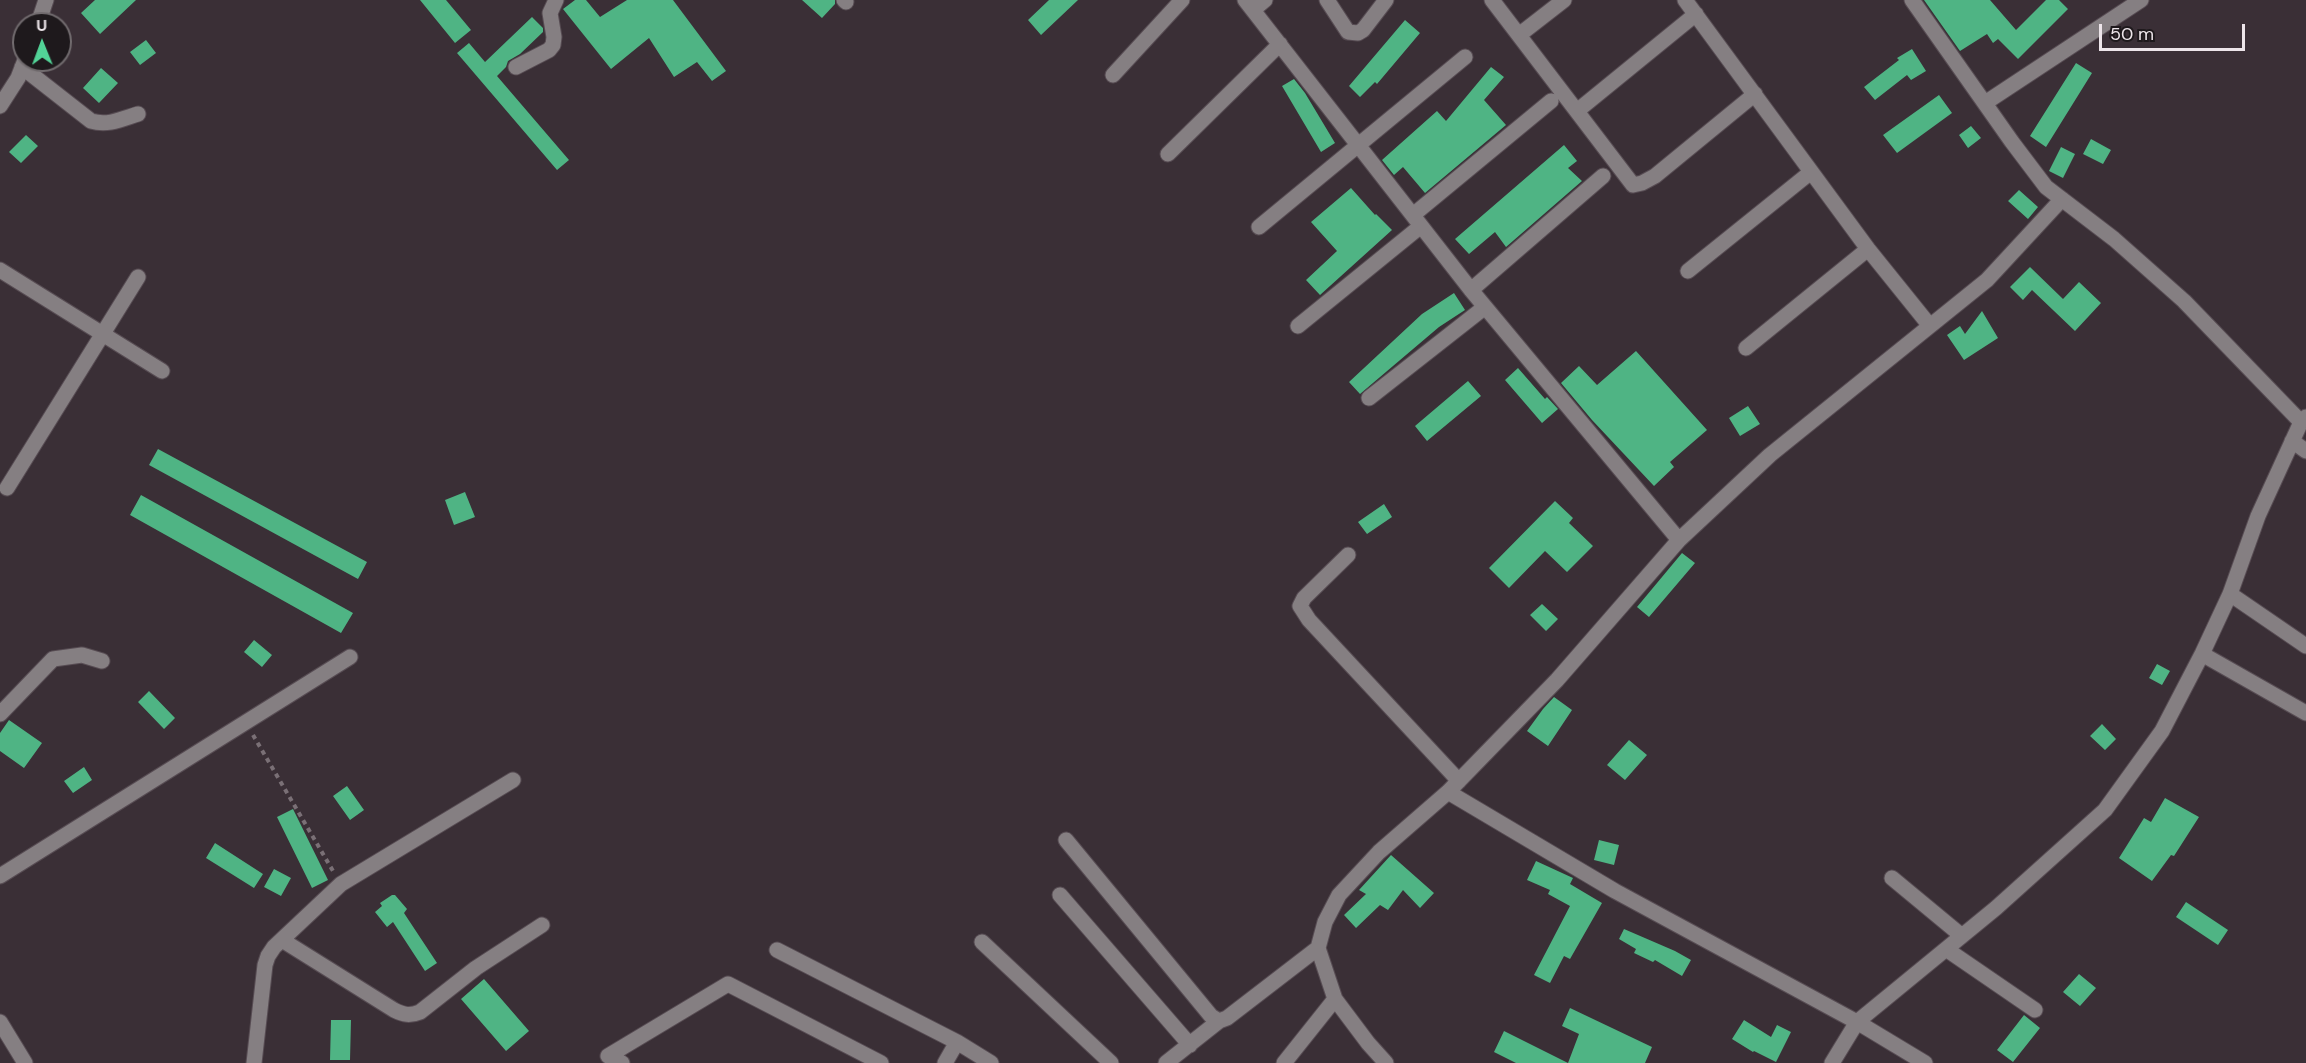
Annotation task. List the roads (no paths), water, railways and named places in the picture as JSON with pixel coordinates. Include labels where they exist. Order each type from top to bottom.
[{"type":"street","points":[[516,67],[549,50],[553,45],[550,13],[556,0]]},
{"type":"street","points":[[1113,75],[1182,0]]},
{"type":"street","points":[[1327,0],[1348,32],[1358,33],[1364,30],[1386,0]]},
{"type":"street","points":[[1492,0],[1633,185],[1655,176],[1755,94]]},
{"type":"street","points":[[1519,35],[1564,0]]},
{"type":"street","points":[[1685,0],[1868,249],[1930,326]]},
{"type":"street","points":[[1832,1063],[1857,1022],[1962,936],[2105,810],[2162,731],[2202,654],[2229,594],[2258,516],[2303,420],[2184,301],[2114,239],[2046,187],[1912,0]]},
{"type":"street","points":[[1985,103],[2141,0]]},
{"type":"street","points":[[1254,3],[1280,44],[1471,290],[1679,540]]},
{"type":"street","points":[[1577,111],[1696,14]]},
{"type":"street","points":[[1168,154],[1280,44]]},
{"type":"street","points":[[1259,227],[1465,57]]},
{"type":"street","points":[[0,106],[20,72]]},
{"type":"street","points":[[34,72],[91,121],[100,124],[110,123],[138,114]]},
{"type":"street","points":[[1298,326],[1551,101]]},
{"type":"street","points":[[1688,271],[1811,172]]},
{"type":"street","points":[[1471,290],[1603,176]]},
{"type":"street","points":[[1386,1063],[1335,999],[1318,948],[1325,922],[1339,896],[1379,852],[1453,786],[1557,681],[1679,540],[1770,455],[1987,280],[2062,199]]},
{"type":"street","points":[[1746,348],[1868,249]]},
{"type":"street","points":[[0,270],[162,371]]},
{"type":"street","points":[[8,488],[138,277]]},
{"type":"street","points":[[1369,398],[1485,306]]},
{"type":"street","points":[[2292,441],[2306,451]]},
{"type":"street","points":[[1348,555],[1304,598],[1300,606],[1453,786],[1615,891],[1857,1022],[1925,1063]]},
{"type":"street","points":[[2229,594],[2306,646]]},
{"type":"street","points":[[2202,654],[2306,712]]},
{"type":"street","points":[[0,714],[53,659],[82,655],[102,661]]},
{"type":"street","points":[[0,876],[350,657]]},
{"type":"street","points":[[254,1063],[268,956],[282,940],[341,884],[513,780]]},
{"type":"street","points":[[1066,840],[1211,1016],[1219,1021]]},
{"type":"street","points":[[1892,878],[1962,936]]},
{"type":"street","points":[[1060,895],[1190,1045]]},
{"type":"street","points":[[282,940],[394,1010],[411,1015],[420,1012],[476,968],[542,925]]},
{"type":"street","points":[[982,942],[1111,1063]]},
{"type":"street","points":[[1166,1063],[1318,948]]},
{"type":"street","points":[[1946,949],[2035,1010]]},
{"type":"street","points":[[777,950],[957,1042],[991,1063]]},
{"type":"street","points":[[622,1063],[608,1056],[729,984],[881,1063]]},
{"type":"street","points":[[1284,1063],[1335,999]]},
{"type":"street","points":[[0,1022],[25,1063]]},
{"type":"street","points":[[945,1063],[957,1042]]}]
